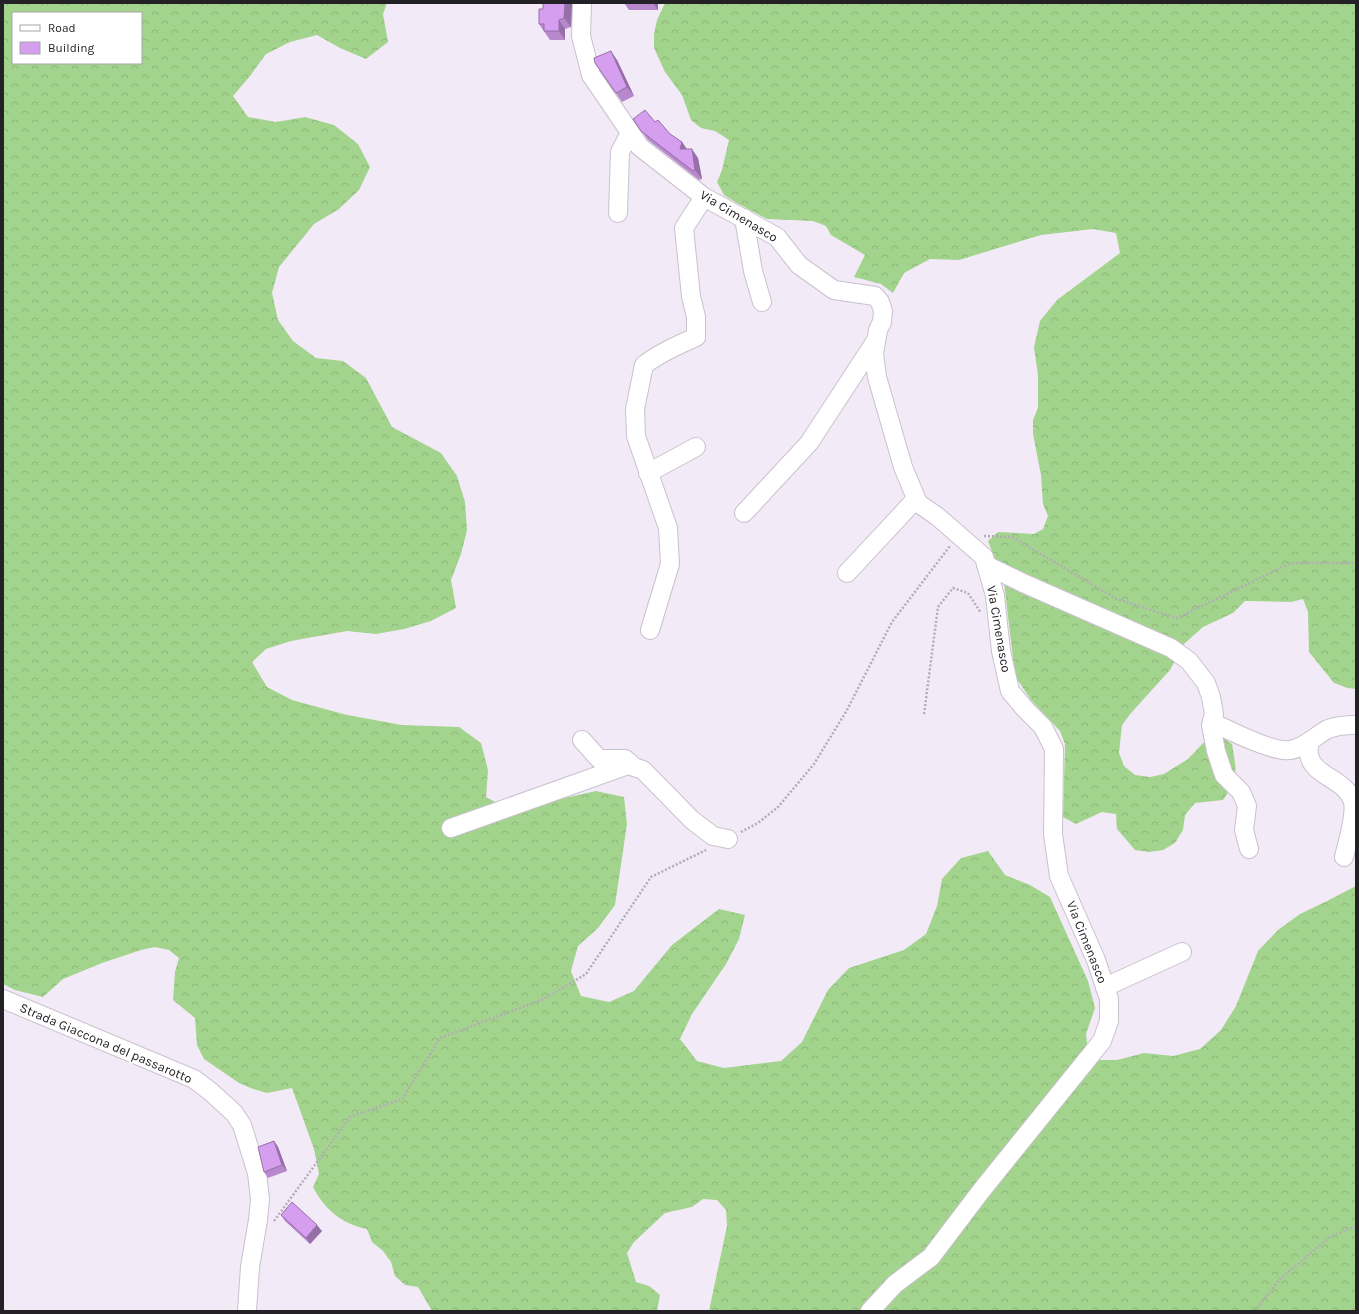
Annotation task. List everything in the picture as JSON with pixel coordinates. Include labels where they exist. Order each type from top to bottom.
[{"type":"street","name":"Via Cimenasco","points":[[582,3],[581,36],[592,75],[640,147],[704,197],[777,236],[799,265],[834,290],[875,296],[880,302],[883,311],[882,322],[878,330],[874,354],[877,377],[903,467],[918,503],[938,517],[984,557],[995,596],[1001,651],[1010,691],[1043,727],[1054,749],[1053,834],[1059,876],[1096,960],[1109,998],[1109,1021],[1102,1041],[931,1257],[895,1284],[870,1311]]},
{"type":"street","points":[[618,213],[620,152],[630,133]]},
{"type":"street","points":[[650,630],[670,564],[668,528],[636,436],[635,409],[644,365],[668,350],[696,337],[696,317],[691,296],[684,228],[704,197]]},
{"type":"street","points":[[744,218],[753,271],[762,302]]},
{"type":"street","points":[[744,513],[809,443],[876,341]]},
{"type":"street","points":[[648,473],[696,447]]},
{"type":"street","points":[[847,573],[916,499]]},
{"type":"street","points":[[986,565],[1023,583],[1171,648],[1188,661],[1206,683],[1211,697],[1214,714],[1211,725],[1216,751],[1224,775],[1241,792],[1247,806],[1244,830],[1249,849]]},
{"type":"street","points":[[1212,722],[1270,748],[1290,750],[1310,741],[1328,729],[1356,725]]},
{"type":"street","points":[[582,740],[599,759],[625,759],[636,768]]},
{"type":"street","points":[[1310,741],[1308,753],[1311,762],[1319,770],[1339,783],[1346,790],[1353,803],[1351,829],[1344,857]]},
{"type":"street","points":[[451,828],[628,765],[643,770],[692,820],[713,836],[728,839]]},
{"type":"street","points":[[1105,986],[1182,952]]},
{"type":"street","name":"Strada Giaccona del passarotto","points":[[3,999],[194,1079],[234,1112],[242,1125],[250,1147],[257,1173],[260,1199],[250,1267],[247,1311]]},
{"type":"path","points":[[728,839],[758,823],[778,807],[814,764],[847,710],[892,622],[958,535]]},
{"type":"path","points":[[981,536],[1012,537],[1117,599],[1177,618],[1291,563],[1356,563]]},
{"type":"path","points":[[924,714],[938,607],[953,588],[968,594],[985,618]]},
{"type":"path","points":[[272,1224],[350,1117],[402,1098],[440,1038],[544,999],[586,974],[651,877],[707,849]]},
{"type":"path","points":[[1255,1311],[1280,1279],[1330,1237],[1356,1226]]},
{"type":"green space","points":[[3,3],[387,3],[383,14],[388,42],[366,59],[340,48],[317,35],[290,42],[266,54],[233,96],[248,117],[276,122],[305,117],[334,125],[358,144],[370,167],[359,190],[339,209],[314,224],[279,267],[272,293],[278,320],[293,341],[316,358],[343,361],[366,378],[392,427],[441,453],[457,476],[465,502],[467,530],[461,554],[451,580],[456,608],[431,621],[404,629],[376,634],[347,631],[291,641],[266,649],[252,662],[267,687],[292,700],[347,715],[402,725],[459,727],[481,743],[488,770],[486,797],[510,810],[596,791],[624,797],[627,824],[615,905],[598,928],[578,946],[571,971],[581,996],[609,1002],[634,991],[672,945],[719,909],[745,915],[739,939],[726,964],[692,1014],[680,1039],[697,1061],[724,1068],[781,1061],[802,1042],[828,990],[849,968],[904,950],[926,934],[937,906],[942,879],[961,858],[988,851],[1005,875],[1030,885],[1050,897],[1088,981],[1095,1008],[1086,1034],[1089,1060],[1117,1060],[1144,1053],[1173,1056],[1200,1049],[1221,1030],[1236,1006],[1258,951],[1278,930],[1300,914],[1356,886],[1356,1311],[709,1311],[727,1226],[726,1210],[717,1200],[703,1199],[692,1207],[665,1213],[634,1242],[627,1253],[636,1282],[649,1286],[660,1295],[657,1311],[432,1311],[418,1287],[405,1285],[395,1276],[391,1262],[383,1251],[372,1242],[367,1229],[342,1220],[323,1203],[313,1187],[319,1174],[314,1149],[292,1088],[267,1093],[253,1089],[239,1083],[204,1059],[197,1045],[195,1018],[173,1000],[175,972],[179,958],[169,950],[155,947],[102,963],[63,979],[43,997],[15,990],[3,984]]},
{"type":"green space","points":[[665,3],[1356,3],[1356,689],[1334,683],[1309,652],[1308,612],[1303,599],[1291,602],[1245,601],[1233,613],[1203,627],[1184,644],[1170,670],[1122,725],[1119,753],[1124,766],[1135,775],[1150,777],[1164,774],[1188,759],[1207,739],[1220,736],[1232,744],[1235,760],[1235,773],[1232,785],[1228,792],[1223,800],[1195,803],[1185,815],[1183,830],[1175,843],[1163,850],[1149,852],[1135,850],[1117,829],[1116,814],[1102,812],[1076,824],[1063,817],[1065,744],[1060,731],[1031,700],[1015,676],[1004,582],[988,541],[998,532],[1034,534],[1043,529],[1048,516],[1043,504],[1041,475],[1033,434],[1033,420],[1038,408],[1038,375],[1034,347],[1040,321],[1057,300],[1120,253],[1116,233],[1093,229],[1041,235],[959,260],[930,259],[904,273],[893,293],[881,284],[854,277],[865,255],[831,235],[826,226],[813,221],[767,219],[724,195],[717,182],[722,170],[729,140],[715,131],[701,128],[691,120],[682,95],[665,72],[654,48],[654,34],[657,20]]},
{"type":"building","points":[[543,3],[565,3],[564,18],[559,20],[559,31],[544,31],[544,24],[539,24],[539,9],[543,9]]},
{"type":"building","points":[[611,51],[627,87],[616,93],[595,63],[594,58]]},
{"type":"building","points":[[645,110],[655,122],[658,120],[670,134],[682,142],[680,149],[692,149],[695,170],[693,171],[641,131],[633,119]]},
{"type":"building","points":[[274,1141],[282,1165],[264,1172],[258,1147]]},
{"type":"building","points":[[292,1202],[317,1225],[306,1238],[281,1215]]}]
